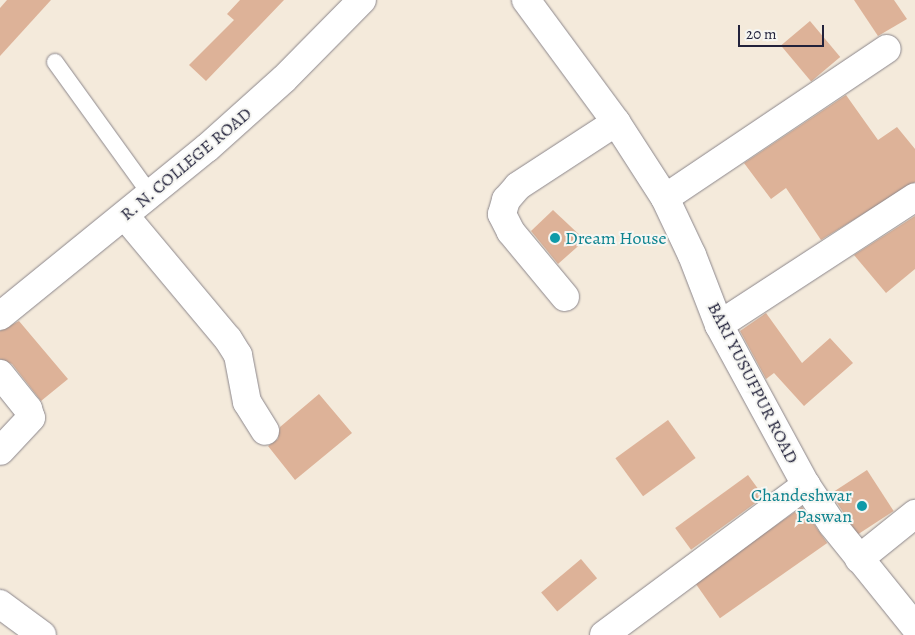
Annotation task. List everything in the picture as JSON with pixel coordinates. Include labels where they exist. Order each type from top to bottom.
[{"type":"street","name":"R. N. COLLEGE ROAD","points":[[0,316],[125,216],[284,79],[362,0]]},
{"type":"street","name":"BARI YUSUFPUR ROAD","points":[[526,0],[616,122],[666,198],[692,255],[719,325],[806,484],[859,559],[915,627]]},
{"type":"street","points":[[666,198],[887,49]]},
{"type":"street","points":[[565,297],[511,232],[502,214],[504,207],[518,186],[616,122]]},
{"type":"street","points":[[719,325],[915,197]]},
{"type":"street","points":[[125,216],[228,339],[238,354],[246,402],[265,431]]},
{"type":"street","points":[[0,374],[28,409],[31,418],[0,452]]},
{"type":"street","points":[[604,635],[806,484]]},
{"type":"street","points":[[859,559],[915,514]]},
{"type":"street","points":[[0,604],[42,635]]},
{"type":"lane","points":[[54,62],[150,195]]},
{"type":"building","points":[[7,0],[51,0],[0,56],[0,8]]},
{"type":"building","points":[[240,0],[284,0],[206,81],[189,65],[234,20],[227,14]]},
{"type":"building","points":[[854,0],[894,0],[907,19],[878,36]]},
{"type":"building","points":[[810,21],[840,57],[811,81],[781,45]]},
{"type":"building","points":[[846,95],[878,140],[897,127],[915,149],[915,182],[821,240],[786,188],[771,199],[744,163]]},
{"type":"building","name":"Dream House","points":[[553,210],[585,240],[558,264],[531,231]]},
{"type":"building","points":[[915,216],[915,269],[886,293],[854,255]]},
{"type":"building","points":[[766,313],[802,363],[830,338],[853,363],[804,406],[774,373],[766,379],[740,331]]},
{"type":"building","points":[[19,321],[68,379],[41,401],[12,364],[0,359],[0,331]]},
{"type":"building","points":[[319,394],[352,433],[295,480],[268,446],[278,439],[280,427]]},
{"type":"building","points":[[668,420],[696,458],[643,496],[615,458]]},
{"type":"building","name":"Chandeshwar Paswan","points":[[867,470],[894,511],[858,535],[831,493]]},
{"type":"building","points":[[748,475],[764,497],[691,550],[675,528]]},
{"type":"building","points":[[802,507],[827,543],[720,618],[695,582]]},
{"type":"building","points":[[581,559],[597,578],[557,612],[541,592]]},
{"type":"place","name":"Dream House","points":[[555,238]]},
{"type":"place","name":"Chandeshwar Paswan","points":[[862,506]]}]
